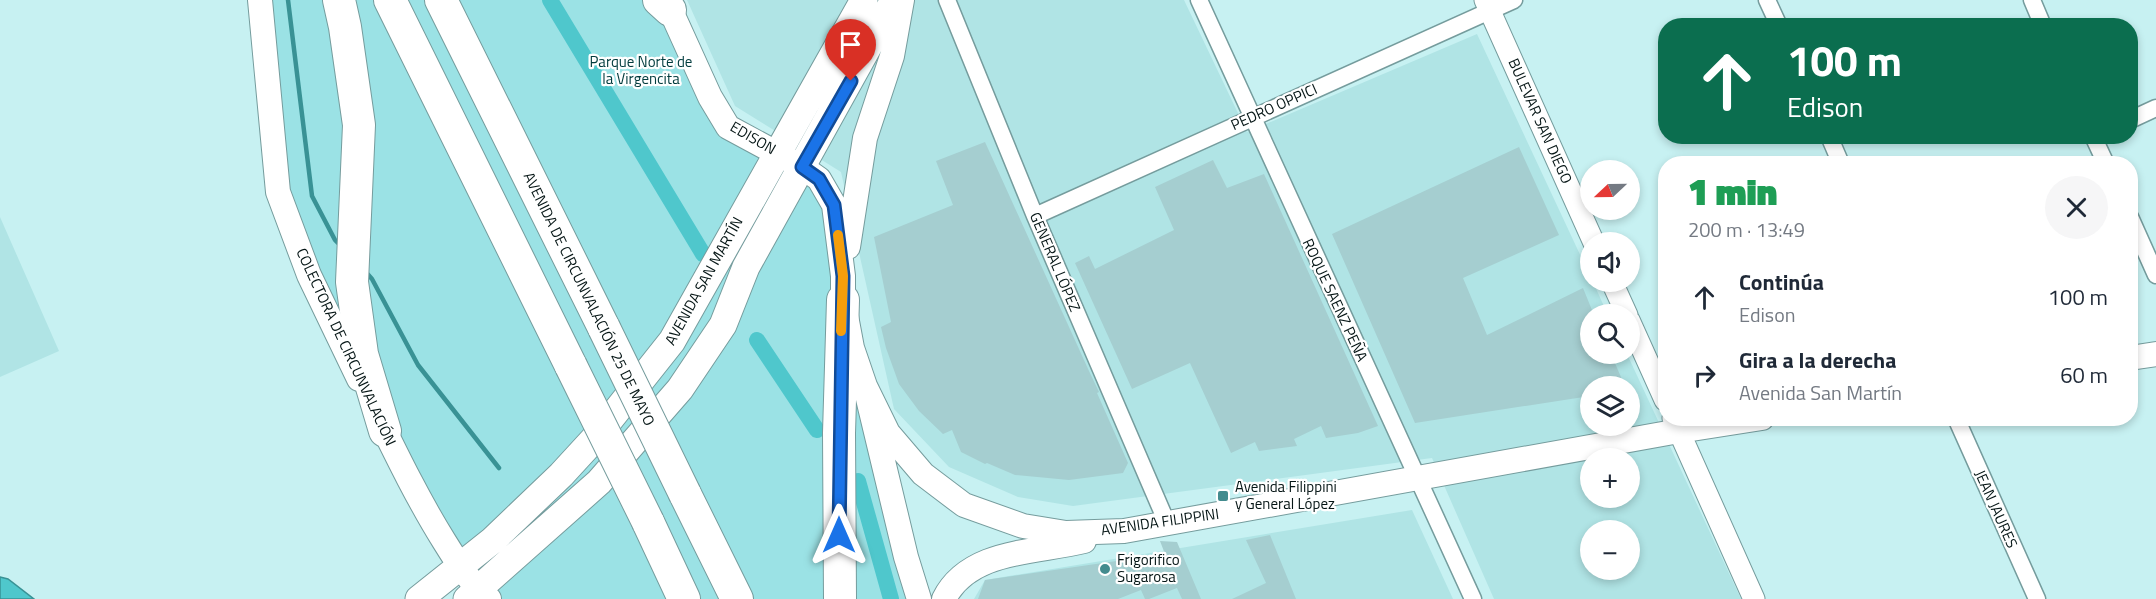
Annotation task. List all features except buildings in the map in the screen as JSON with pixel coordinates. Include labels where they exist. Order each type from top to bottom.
[{"type":"highway","points":[[339,0],[359,125],[352,282],[362,354],[385,430]]},
{"type":"highway","points":[[390,0],[684,599]]},
{"type":"highway","name":"AVENIDA DE CIRCUNVALACIÓN 25 DE MAYO","points":[[441,0],[737,599]]},
{"type":"highway","points":[[840,599],[839,433],[843,288]]},
{"type":"main road","name":"COLECTORA DE CIRCUNVALACIÓN","points":[[260,0],[278,192],[309,275],[385,430],[424,508],[478,596]]},
{"type":"main road","name":"AVENIDA SAN MARTÍN","points":[[418,599],[493,540],[561,475],[595,438],[672,341],[864,0]]},
{"type":"main road","name":"AVENIDA SAN MARTÍN","points":[[478,596],[598,482],[680,389],[723,325],[746,267],[894,0]]},
{"type":"main road","points":[[843,288],[865,138],[892,56],[902,0]]},
{"type":"main road","name":"EDISON","points":[[665,3],[710,97],[728,127],[777,151],[819,179],[834,205],[852,348],[866,386]]},
{"type":"main road","points":[[2138,357],[2156,354]]},
{"type":"main road","points":[[866,386],[906,557],[919,599]]},
{"type":"main road","name":"AVENIDA FILIPPINI","points":[[866,386],[888,433],[923,474],[964,506],[1023,526],[1066,533],[1124,531],[1418,479],[1671,426]]},
{"type":"main road","points":[[944,599],[949,590],[967,571],[999,558],[1124,531]]},
{"type":"street","name":"GENERAL LÓPEZ","points":[[946,0],[1035,216],[1167,523]]},
{"type":"street","name":"ROQUE SAENZ PEÑA","points":[[1199,0],[1473,599]]},
{"type":"street","name":"PEDRO OPPICI","points":[[1035,216],[1487,5],[1514,0]]},
{"type":"street","points":[[1767,0],[1775,18]]},
{"type":"street","points":[[2032,0],[2040,18]]},
{"type":"street","name":"BULEVAR SAN DIEGO","points":[[1487,5],[1589,232]]},
{"type":"street","points":[[2138,116],[2156,108]]},
{"type":"street","points":[[2138,235],[2156,275]]},
{"type":"street","points":[[1640,344],[1658,384]]},
{"type":"street","points":[[1676,426],[1754,599]]},
{"type":"street","name":"JEAN JAURES","points":[[1960,426],[2037,599]]},
{"type":"shaded area","points":[[687,0],[1184,0],[1247,132],[1477,34],[1580,255],[1580,292],[1598,292],[1603,304],[1580,304],[1580,364],[1632,364],[1637,376],[1580,376],[1580,436],[1640,436],[1640,382],[1658,421],[1658,426],[1661,426],[1741,599],[1494,599],[1432,458],[1073,506],[1018,497],[949,467],[894,409],[841,172],[735,106]]},
{"type":"shaded area","points":[[0,217],[59,351],[0,377]]},
{"type":"shaded area","name":"Frigorifico Sugarosa","points":[[1412,510],[1453,599],[974,599],[985,580]]},
{"type":"shaded area","points":[[0,577],[8,579],[34,599],[0,599]]},
{"type":"green space","name":"Parque Norte de la Virgencita","points":[[260,0],[666,0],[728,127],[819,179],[919,599],[489,599],[461,567],[278,192]]},
{"type":"waterway","points":[[288,0],[312,196],[335,240],[342,247]]},
{"type":"waterway","points":[[550,0],[703,254]]},
{"type":"waterway","points":[[364,270],[372,279],[418,365],[499,468]]},
{"type":"waterway","points":[[757,340],[817,430]]},
{"type":"waterway","points":[[858,481],[891,599]]},
{"type":"slow traffic","points":[[838,235],[843,276],[841,331]]},
{"type":"place","name":"Avenida Filippini y General López","points":[[1223,496]]},
{"type":"place","name":"Frigorifico Sugarosa","points":[[1105,569]]},
{"type":"route","points":[[839,535],[843,276],[834,205],[819,179],[802,167],[851,81]]}]
